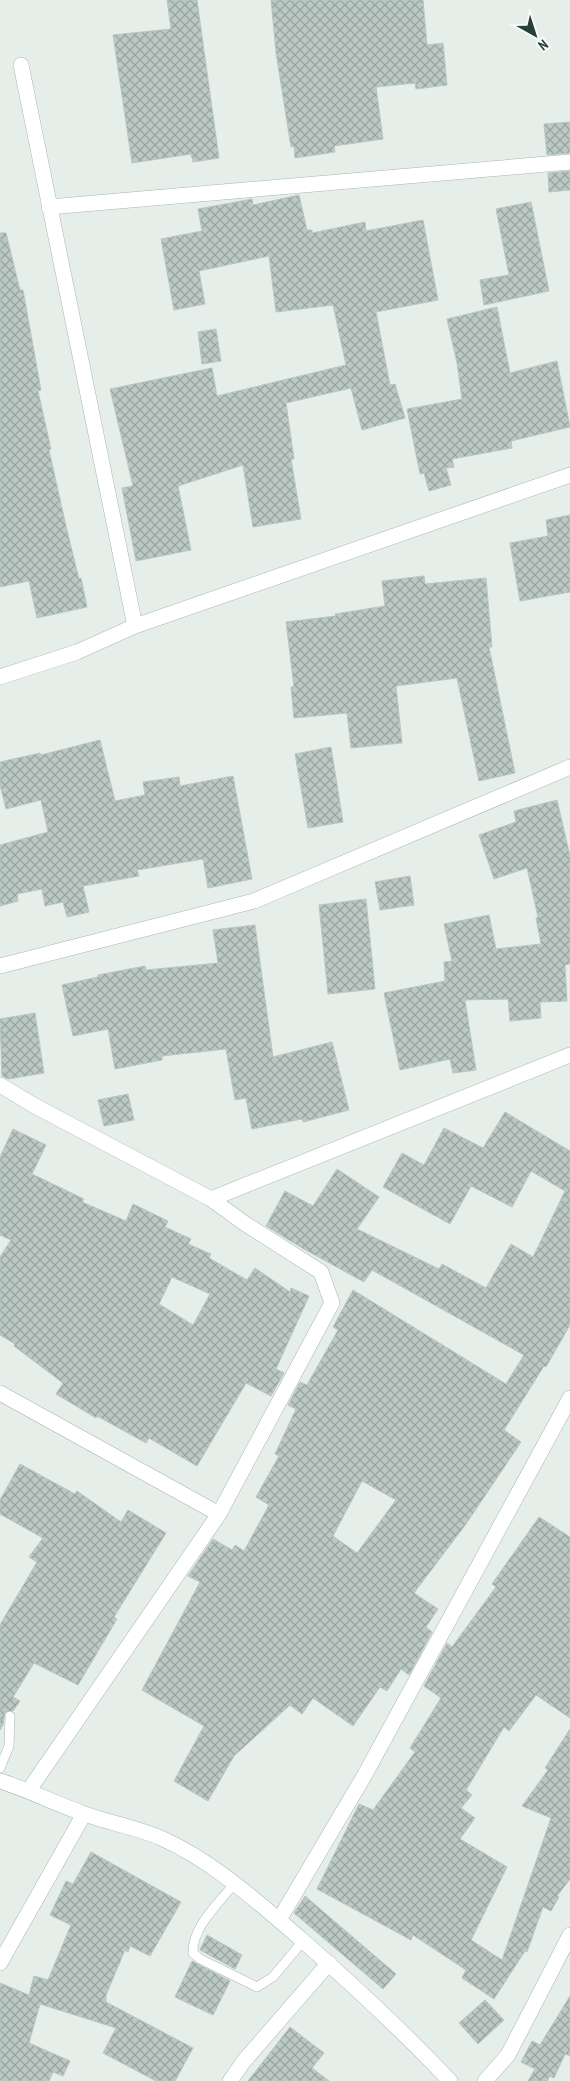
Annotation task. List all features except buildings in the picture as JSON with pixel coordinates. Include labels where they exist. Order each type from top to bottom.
[{"type":"street","points":[[21,65],[135,626]]},
{"type":"street","points":[[49,207],[152,196],[570,162]]},
{"type":"street","points":[[0,677],[77,652],[135,626],[570,474]]},
{"type":"street","points":[[0,966],[254,901],[570,767]]},
{"type":"street","points":[[211,1199],[570,1055]]},
{"type":"street","points":[[0,1084],[35,1106],[211,1199],[244,1223],[321,1272],[332,1303],[219,1514],[30,1790]]},
{"type":"street","points":[[0,1393],[219,1514]]},
{"type":"street","points":[[279,1920],[362,1778],[570,1398]]},
{"type":"street","points":[[0,1781],[30,1790],[84,1814],[160,1838],[234,1884],[329,1963],[404,2033],[450,2081]]},
{"type":"street","points":[[0,1963],[84,1814]]},
{"type":"street","points":[[485,2081],[508,2055],[570,1935]]},
{"type":"street","points":[[230,2081],[244,2061],[329,1963]]},
{"type":"lane","points":[[0,1768],[9,1746],[10,1716]]},
{"type":"lane","points":[[234,1884],[203,1923],[193,1943],[193,1953],[200,1959],[257,1987],[273,1977],[303,1941]]}]
